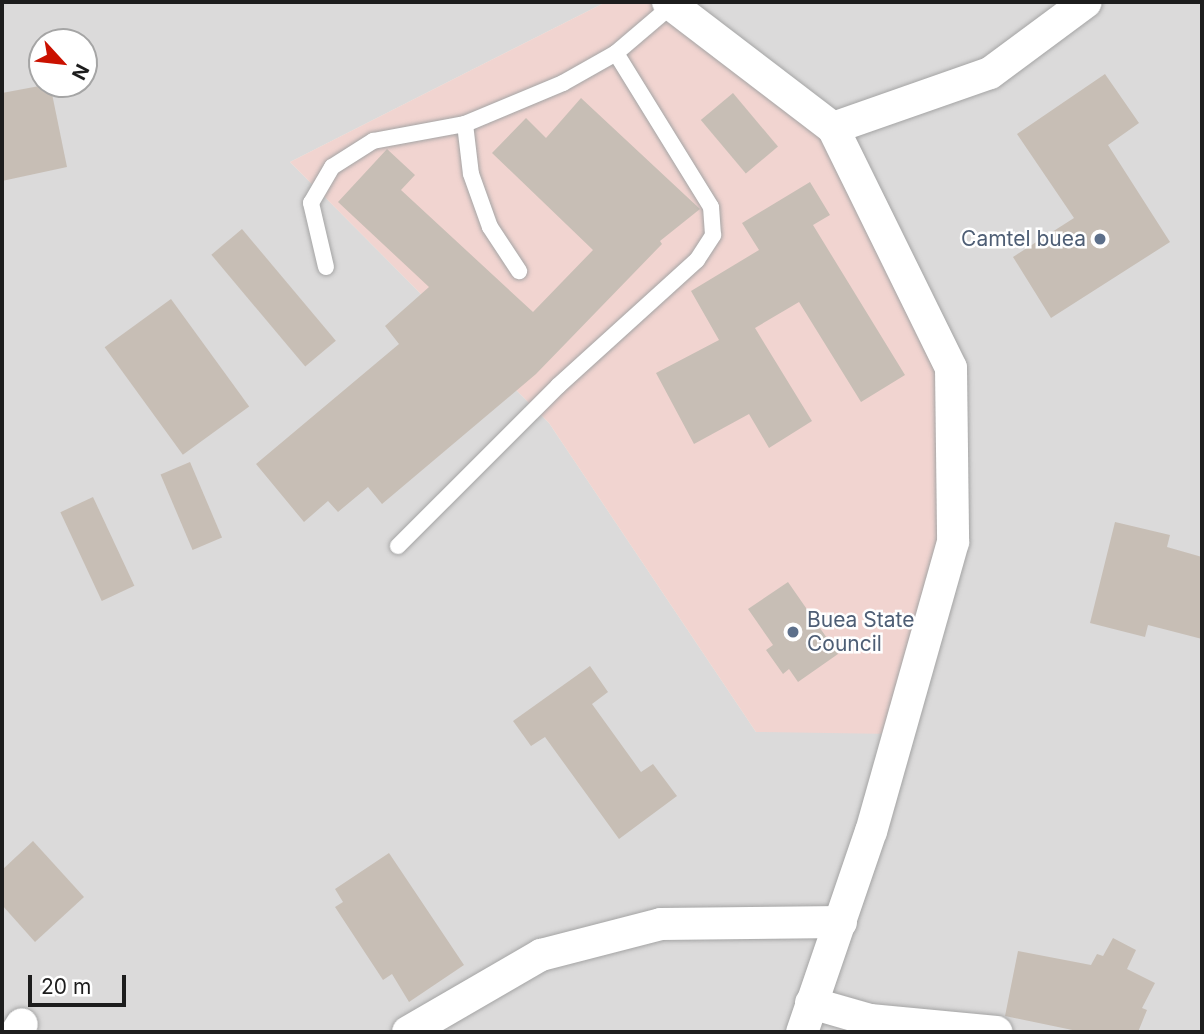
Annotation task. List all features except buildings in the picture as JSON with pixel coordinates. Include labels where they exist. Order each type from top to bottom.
[{"type":"street","points":[[833,128],[990,73],[1086,2]]},
{"type":"street","points":[[669,4],[833,128],[951,368],[953,542],[841,922],[802,1032]]},
{"type":"street","points":[[408,1032],[541,955],[661,923],[841,922]]},
{"type":"street","points":[[811,1003],[870,1020],[996,1032]]},
{"type":"lane","points":[[326,267],[312,203],[332,167],[373,141],[465,124],[563,83],[616,53],[669,4]]},
{"type":"lane","points":[[397,546],[558,386],[697,260],[713,235],[711,207],[616,53]]},
{"type":"lane","points":[[465,124],[471,174],[490,227],[519,271]]},
{"type":"shaded area","points":[[2,2],[606,2],[290,162],[549,423],[756,732],[821,132],[648,2],[1202,2],[1202,1032],[2,1032]]},
{"type":"shaded area","points":[[606,2],[648,2],[821,131],[944,367],[949,540],[895,734],[756,732],[549,423],[290,162]]},
{"type":"place","name":"Camtel buea","points":[[1100,239]]},
{"type":"place","name":"Buea State Council","points":[[793,632]]}]
